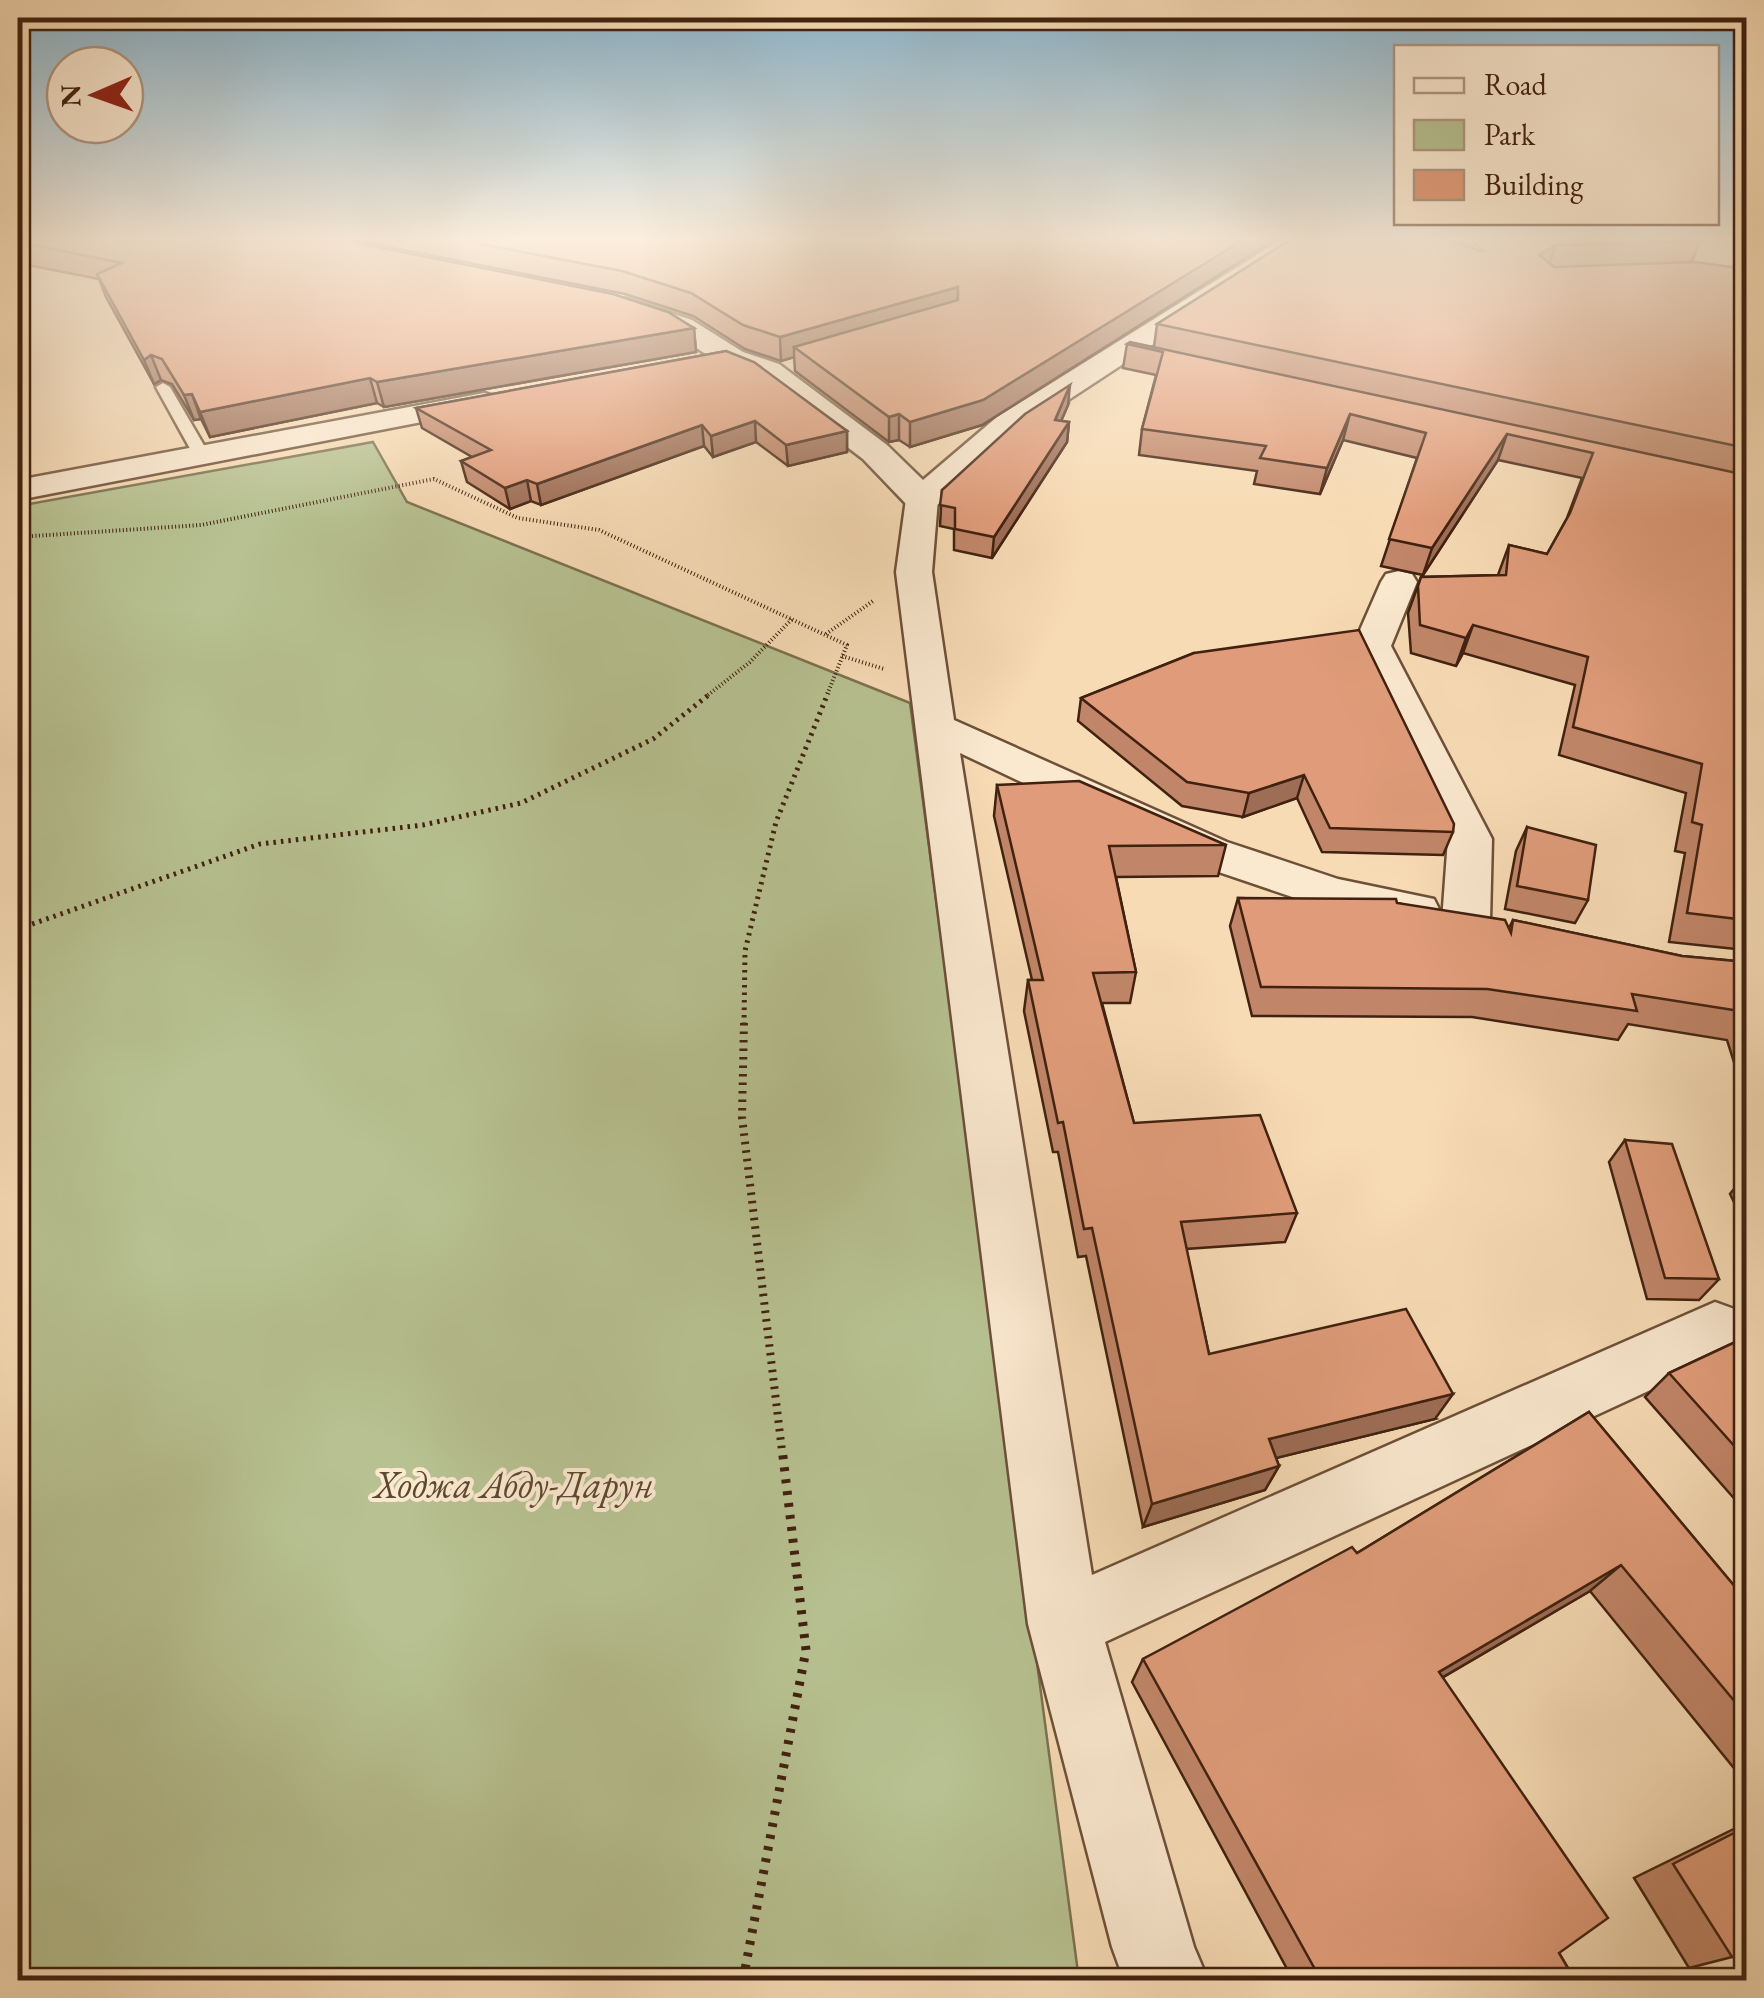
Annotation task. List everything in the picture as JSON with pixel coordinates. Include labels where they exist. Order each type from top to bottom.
[{"type":"street","points":[[693,333],[732,358],[776,368],[875,452],[922,499]]},
{"type":"street","points":[[1156,333],[1009,424],[922,499],[914,572],[1064,1624],[1153,1947],[1166,1980]]},
{"type":"street","points":[[1125,354],[1164,362]]},
{"type":"street","points":[[694,365],[732,358]]},
{"type":"street","points":[[18,490],[522,395]]},
{"type":"street","points":[[935,726],[1210,854],[1332,894],[1484,925],[1470,839],[1372,646],[1398,582]]},
{"type":"street","points":[[1064,1624],[1715,1330]]},
{"type":"lane","points":[[163,386],[201,454]]},
{"type":"path","points":[[18,537],[201,525],[434,480],[518,518],[599,530],[847,645],[776,822],[745,950],[742,1117],[806,1650],[744,1980]]},
{"type":"path","points":[[18,929],[260,844],[424,825],[520,802],[653,739],[750,662],[792,619]]},
{"type":"green space","name":"Ходжа Абду-Дарун","points":[[373,442],[407,502],[910,703],[1079,1980],[18,1980],[18,506]]},
{"type":"building","points":[[129,333],[663,333],[377,382],[370,378],[200,412],[192,394],[184,395],[162,359],[151,355],[144,360]]},
{"type":"building","points":[[842,333],[1091,333],[983,400],[910,422],[899,414],[889,417],[794,347]]},
{"type":"building","points":[[1201,333],[1746,333],[1746,448]]},
{"type":"building","points":[[1127,344],[1746,475],[1746,920],[1687,913],[1702,825],[1692,822],[1702,764],[1573,727],[1588,657],[1473,625],[1466,638],[1420,625],[1421,577],[1506,575],[1509,545],[1547,554],[1570,513],[1593,453],[1507,434],[1432,548],[1389,539],[1426,433],[1350,414],[1327,468],[1260,458],[1266,446],[1142,429],[1163,352]]},
{"type":"building","points":[[726,351],[754,362],[847,431],[786,445],[755,421],[711,436],[702,425],[537,484],[527,480],[505,488],[461,461],[491,450],[416,408]]},
{"type":"building","points":[[1070,385],[1055,420],[1069,422],[994,537],[955,529],[955,508],[940,505],[942,490],[1025,414]]},
{"type":"building","points":[[1359,630],[1454,824],[1453,832],[1330,828],[1304,775],[1249,793],[1187,782],[1081,698],[1194,653]]},
{"type":"building","points":[[1079,781],[1226,845],[1109,846],[1136,972],[1093,973],[1134,1123],[1260,1115],[1297,1213],[1181,1222],[1209,1354],[1406,1309],[1453,1394],[1269,1439],[1279,1466],[1152,1504],[1092,1228],[1084,1229],[1063,1122],[1058,1123],[1028,980],[1043,980],[997,785]]},
{"type":"building","points":[[1527,827],[1596,845],[1588,900],[1517,886]]},
{"type":"building","points":[[1238,898],[1396,899],[1397,903],[1505,920],[1511,933],[1513,920],[1682,956],[1746,962],[1746,1012],[1632,994],[1637,1011],[1487,989],[1261,987]]},
{"type":"building","points":[[1625,1140],[1672,1144],[1719,1279],[1665,1278]]},
{"type":"building","points":[[1746,1337],[1746,1459],[1669,1373]]},
{"type":"building","points":[[1589,1412],[1746,1600],[1746,1715],[1621,1565],[1439,1672],[1608,1918],[1559,1953],[1575,1980],[1321,1980],[1143,1659],[1352,1547],[1357,1553]]},
{"type":"building","points":[[1746,1827],[1746,1950],[1732,1957],[1673,1864]]}]
